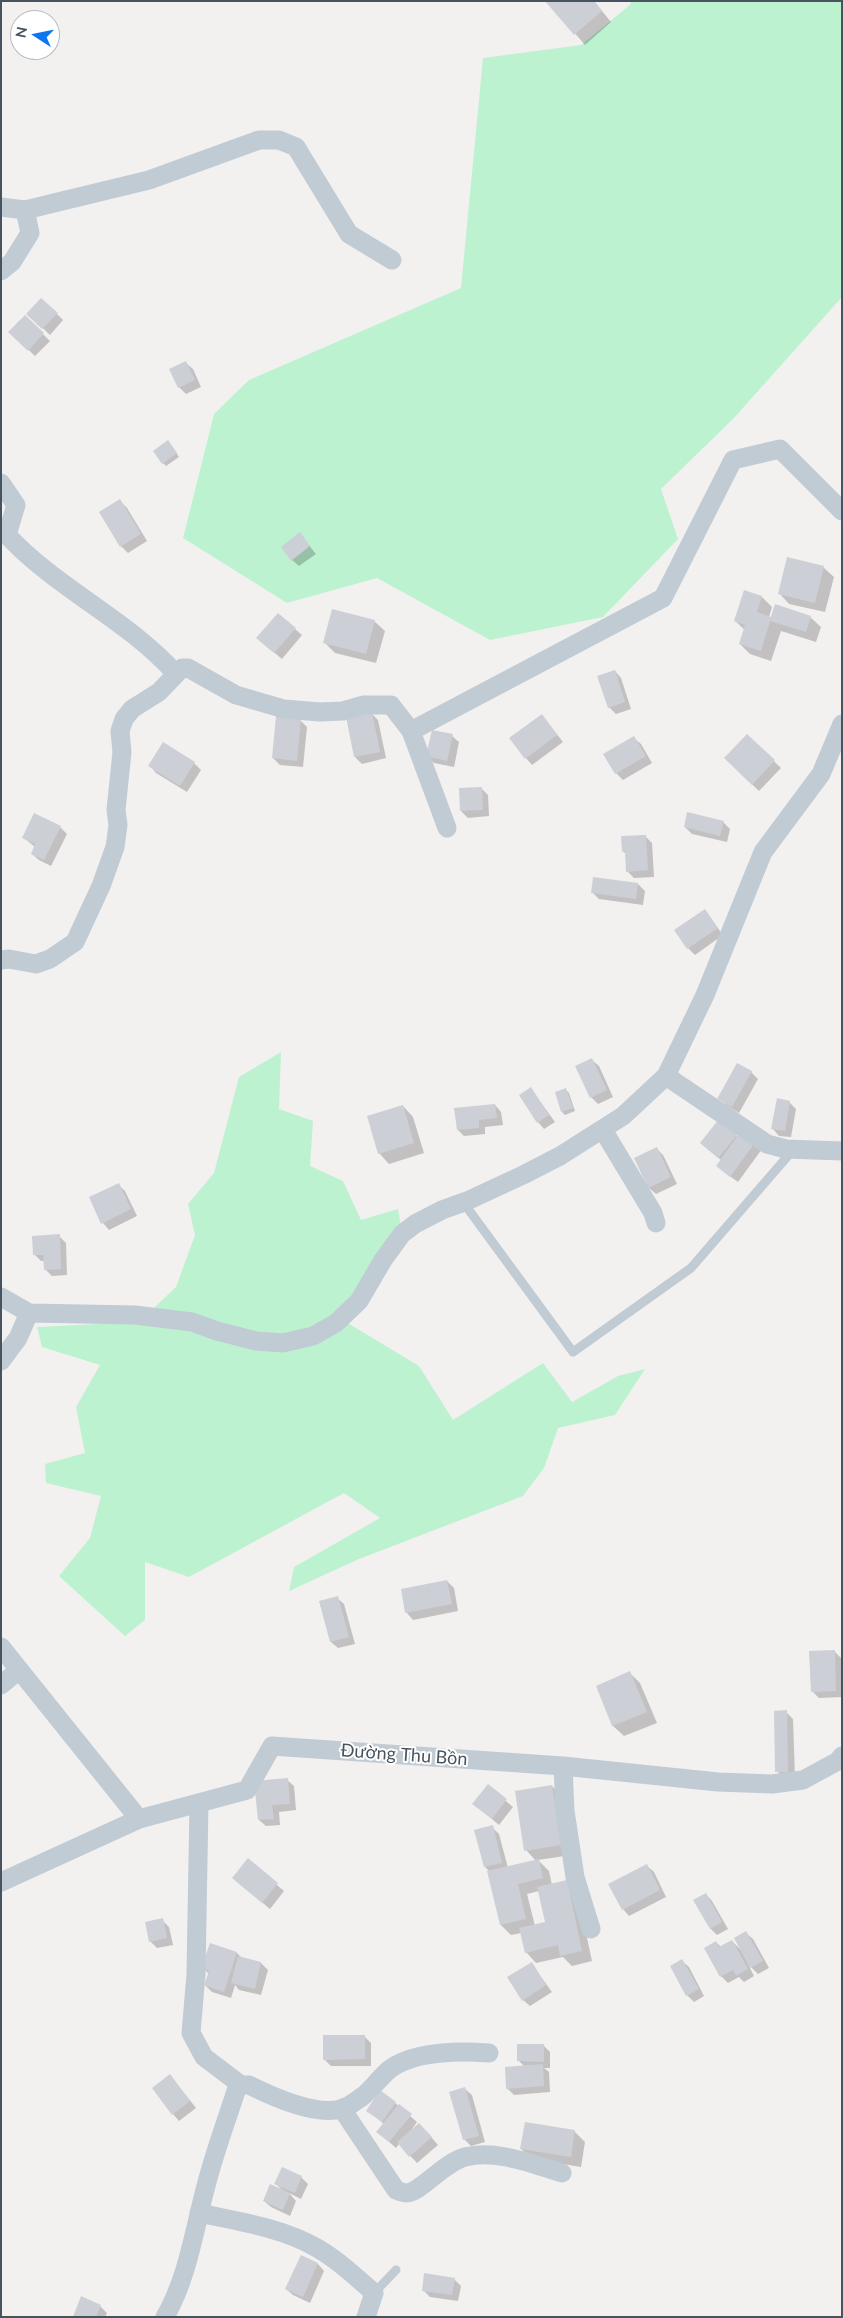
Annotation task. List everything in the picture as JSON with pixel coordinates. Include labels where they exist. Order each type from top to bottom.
[{"type":"street","points":[[1,207],[25,210],[149,180],[259,140],[279,140],[296,147],[348,234],[392,260]]},
{"type":"street","points":[[1,271],[12,262],[30,233],[25,210]]},
{"type":"street","points":[[411,730],[663,598],[733,460],[780,449],[842,511]]},
{"type":"street","points":[[1,483],[16,505],[8,534],[13,541],[49,574],[157,653],[176,674]]},
{"type":"street","points":[[1,960],[9,959],[36,964],[62,952],[75,942],[101,886],[115,847],[118,825],[116,810],[122,752],[120,731],[124,719],[132,709],[159,692],[182,668],[188,668],[236,695],[284,709],[320,712],[343,711],[364,705],[391,705],[411,730],[447,828]]},
{"type":"street","points":[[1,1297],[29,1313],[145,1316],[192,1322],[217,1331],[256,1341],[282,1343],[313,1336],[336,1323],[359,1301],[383,1260],[402,1234],[415,1224],[442,1210],[523,1175],[603,1130],[623,1116],[666,1076],[705,995],[764,852],[821,774],[842,724]]},
{"type":"street","points":[[666,1076],[767,1144],[794,1149],[842,1151]]},
{"type":"street","points":[[603,1130],[653,1213],[656,1223]]},
{"type":"street","points":[[1,1361],[21,1332],[29,1313]]},
{"type":"street","points":[[1,1647],[139,1819]]},
{"type":"street","points":[[1,1685],[19,1670]]},
{"type":"street","name":"Đường Thu Bồn","points":[[1,1882],[139,1819],[247,1790],[272,1746],[563,1766],[718,1782],[772,1784],[803,1780],[838,1761],[842,1756]]},
{"type":"street","points":[[563,1766],[565,1812],[575,1877],[591,1929]]},
{"type":"street","points":[[199,1803],[196,1974],[191,2033],[204,2057],[241,2085],[249,2085],[300,2106],[321,2110],[342,2109],[363,2096],[390,2069],[416,2059],[444,2052],[490,2053]]},
{"type":"street","points":[[165,2317],[175,2300],[182,2281],[206,2186],[236,2091],[241,2085]]},
{"type":"street","points":[[342,2109],[396,2190],[405,2193],[416,2191],[448,2164],[463,2158],[484,2154],[562,2173]]},
{"type":"street","points":[[199,2213],[266,2228],[316,2247],[348,2270],[374,2293],[366,2317]]},
{"type":"lane","points":[[463,1202],[573,1352],[690,1268],[794,1149]]},
{"type":"lane","points":[[374,2293],[396,2270]]},
{"type":"green space","points":[[630,1],[842,1],[842,297],[733,419],[661,489],[678,539],[603,617],[490,640],[377,578],[287,603],[183,538],[214,414],[249,380],[461,288],[483,58],[581,45],[631,4]]},
{"type":"green space","points":[[281,1052],[279,1109],[313,1121],[310,1166],[343,1181],[361,1220],[398,1209],[403,1238],[346,1322],[419,1366],[453,1420],[543,1363],[572,1402],[618,1376],[645,1369],[615,1415],[558,1428],[544,1468],[523,1496],[359,1559],[289,1591],[294,1567],[380,1518],[344,1493],[189,1577],[145,1562],[145,1620],[125,1636],[59,1576],[90,1538],[101,1496],[46,1483],[45,1464],[85,1453],[76,1407],[100,1365],[42,1347],[37,1327],[139,1322],[176,1287],[195,1235],[188,1204],[214,1173],[239,1077]]},
{"type":"building","points":[[545,1],[594,1],[602,11],[574,35]]},
{"type":"building","points":[[41,298],[58,313],[42,329],[26,314]]},
{"type":"building","points":[[25,315],[44,333],[28,351],[8,332]]},
{"type":"building","points":[[186,361],[195,380],[178,388],[169,369]]},
{"type":"building","points":[[168,440],[177,453],[162,464],[153,451]]},
{"type":"building","points":[[120,499],[141,534],[120,547],[99,512]]},
{"type":"building","points":[[300,532],[310,546],[291,561],[281,547]]},
{"type":"building","points":[[787,557],[824,566],[815,603],[778,594]]},
{"type":"building","points":[[744,590],[762,596],[757,612],[771,617],[775,604],[811,616],[806,632],[770,621],[761,651],[739,644],[745,625],[734,621]]},
{"type":"building","points":[[332,609],[375,620],[366,654],[323,643]]},
{"type":"building","points":[[278,613],[296,628],[274,653],[256,638]]},
{"type":"building","points":[[615,670],[625,702],[608,708],[597,676]]},
{"type":"building","points":[[372,712],[380,752],[354,757],[346,717]]},
{"type":"building","points":[[542,714],[557,735],[525,759],[509,738]]},
{"type":"building","points":[[276,716],[301,719],[297,761],[272,758]]},
{"type":"building","points":[[432,730],[453,734],[447,761],[426,756]]},
{"type":"building","points":[[747,734],[775,760],[752,785],[724,758]]},
{"type":"building","points":[[634,736],[646,756],[615,774],[603,754]]},
{"type":"building","points":[[163,742],[195,762],[180,786],[148,766]]},
{"type":"building","points":[[482,787],[483,810],[460,811],[459,788]]},
{"type":"building","points":[[687,812],[724,821],[720,836],[684,827]]},
{"type":"building","points":[[34,813],[61,826],[44,860],[31,854],[35,844],[22,838]]},
{"type":"building","points":[[646,835],[648,870],[626,872],[625,851],[622,852],[621,836]]},
{"type":"building","points":[[593,877],[638,883],[636,899],[591,893]]},
{"type":"building","points":[[705,909],[718,928],[687,949],[674,930]]},
{"type":"building","points":[[592,1058],[607,1090],[590,1098],[575,1066]]},
{"type":"building","points":[[737,1063],[752,1071],[732,1107],[717,1099]]},
{"type":"building","points":[[531,1087],[549,1115],[537,1123],[519,1095]]},
{"type":"building","points":[[566,1088],[573,1108],[561,1112],[555,1092]]},
{"type":"building","points":[[777,1098],[790,1101],[785,1131],[771,1129]]},
{"type":"building","points":[[495,1104],[497,1118],[479,1120],[479,1128],[457,1130],[454,1108]]},
{"type":"building","points":[[403,1105],[414,1143],[378,1154],[367,1116]]},
{"type":"building","points":[[719,1119],[737,1135],[718,1158],[700,1143]]},
{"type":"building","points":[[741,1131],[756,1141],[730,1177],[716,1166]]},
{"type":"building","points":[[657,1147],[671,1177],[648,1188],[634,1158]]},
{"type":"building","points":[[119,1183],[131,1209],[101,1224],[89,1197]]},
{"type":"building","points":[[60,1234],[61,1269],[44,1270],[43,1255],[33,1255],[32,1236]]},
{"type":"building","points":[[447,1580],[452,1604],[405,1613],[401,1589]]},
{"type":"building","points":[[338,1596],[349,1637],[330,1642],[319,1601]]},
{"type":"building","points":[[835,1650],[836,1691],[811,1692],[809,1651]]},
{"type":"building","points":[[630,1671],[647,1712],[612,1726],[596,1686]]},
{"type":"building","points":[[787,1710],[788,1772],[775,1772],[774,1711]]},
{"type":"building","points":[[288,1778],[290,1804],[272,1805],[274,1819],[258,1820],[254,1781]]},
{"type":"building","points":[[488,1784],[507,1799],[492,1819],[472,1804]]},
{"type":"building","points":[[552,1785],[562,1845],[524,1851],[515,1791]]},
{"type":"building","points":[[493,1825],[502,1863],[484,1867],[474,1830]]},
{"type":"building","points":[[248,1858],[278,1883],[262,1903],[232,1878]]},
{"type":"building","points":[[539,1859],[543,1878],[518,1884],[526,1919],[500,1925],[487,1871]]},
{"type":"building","points":[[647,1864],[660,1890],[622,1910],[608,1884]]},
{"type":"building","points":[[567,1880],[582,1951],[560,1956],[558,1945],[525,1953],[519,1928],[545,1922],[537,1887]]},
{"type":"building","points":[[706,1893],[722,1922],[710,1929],[693,1900]]},
{"type":"building","points":[[163,1918],[167,1938],[149,1942],[145,1922]]},
{"type":"building","points":[[746,1931],[763,1961],[750,1968],[734,1938]]},
{"type":"building","points":[[732,1940],[748,1969],[736,1976],[733,1970],[720,1977],[704,1948],[716,1941],[719,1947]]},
{"type":"building","points":[[210,1943],[237,1952],[224,1992],[204,1985],[209,1971],[201,1969]]},
{"type":"building","points":[[238,1956],[261,1962],[255,1989],[231,1983]]},
{"type":"building","points":[[682,1959],[699,1989],[686,1996],[670,1966]]},
{"type":"building","points":[[532,1962],[546,1985],[522,2001],[507,1977]]},
{"type":"building","points":[[323,2035],[365,2035],[365,2059],[323,2060]]},
{"type":"building","points":[[517,2044],[544,2044],[544,2062],[517,2061]]},
{"type":"building","points":[[543,2064],[544,2086],[506,2089],[505,2067]]},
{"type":"building","points":[[170,2074],[190,2101],[172,2115],[152,2088]]},
{"type":"building","points":[[465,2087],[479,2136],[463,2140],[449,2092]]},
{"type":"building","points":[[380,2090],[396,2102],[382,2122],[366,2111]]},
{"type":"building","points":[[399,2104],[412,2114],[389,2142],[376,2132]]},
{"type":"building","points":[[525,2122],[575,2130],[571,2157],[520,2149]]},
{"type":"building","points":[[419,2123],[432,2137],[409,2157],[397,2142]]},
{"type":"building","points":[[282,2167],[302,2176],[295,2193],[274,2184]]},
{"type":"building","points":[[270,2184],[290,2193],[283,2210],[263,2201]]},
{"type":"building","points":[[301,2255],[318,2263],[303,2297],[285,2289]]},
{"type":"building","points":[[424,2273],[455,2278],[452,2295],[422,2291]]},
{"type":"building","points":[[81,2296],[101,2305],[96,2317],[73,2317]]}]
